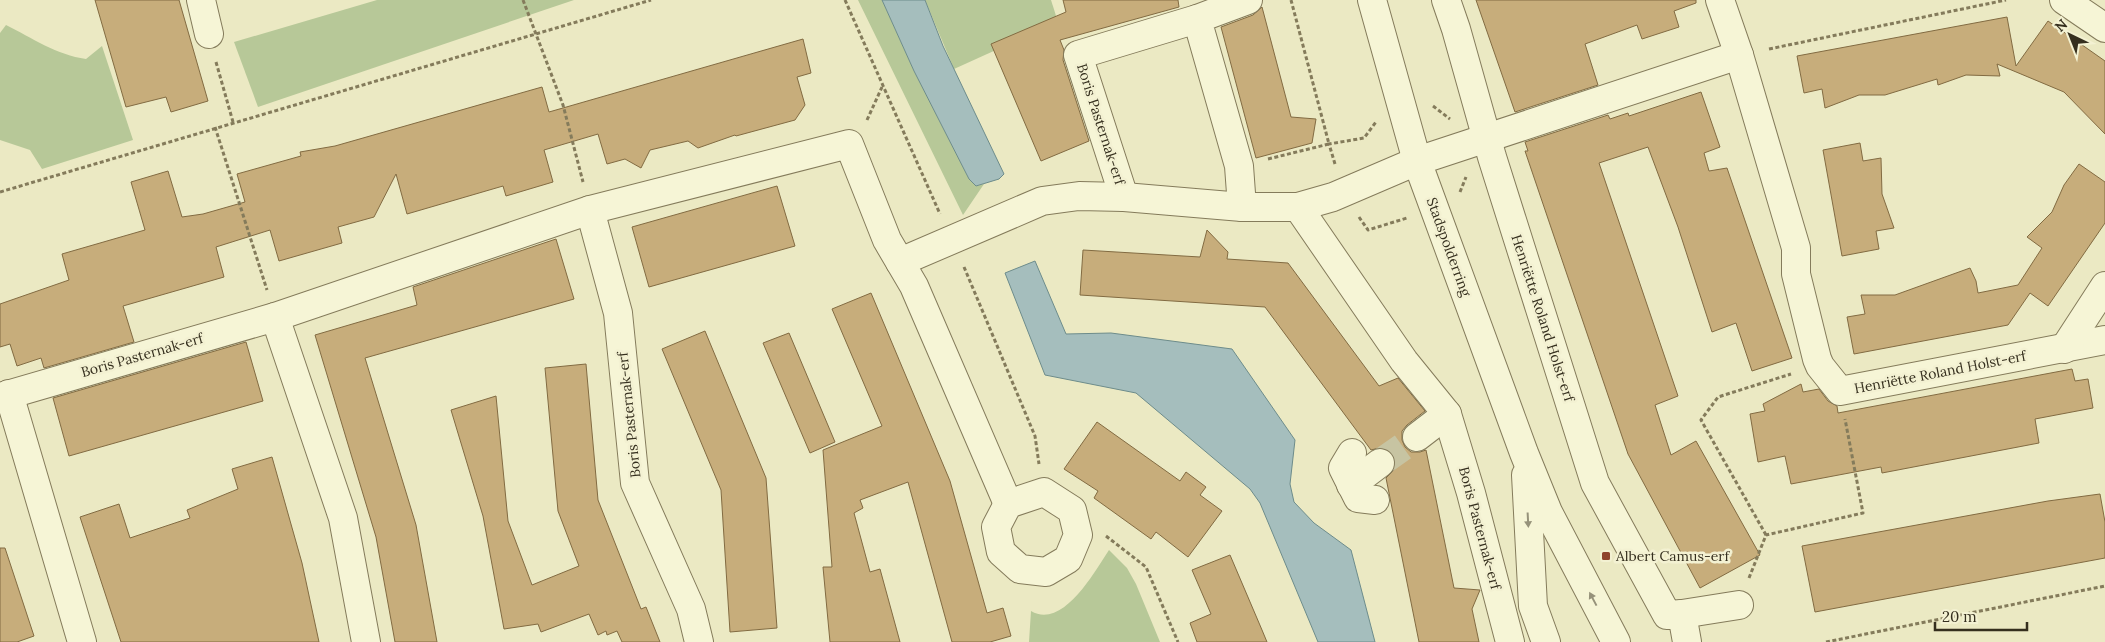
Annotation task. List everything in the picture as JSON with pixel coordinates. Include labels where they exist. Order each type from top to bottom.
[{"type":"street","points":[[201,0],[209,34]]},
{"type":"street","name":"Boris Pasternak-erf","points":[[1124,197],[1078,55],[1196,19],[1248,0]]},
{"type":"street","name":"Stadspolderring","points":[[1355,0],[1382,38]]},
{"type":"street","name":"Stadspolderring","points":[[1372,0],[1417,161],[1524,453],[1548,512],[1616,642]]},
{"type":"street","name":"Henriëtte Roland Holst-erf","points":[[1446,0],[1456,29],[1486,140],[1595,483],[1667,615],[1682,614]]},
{"type":"street","name":"Henriëtte Roland Holst-erf","points":[[1720,0],[1739,55],[1796,248],[1796,274],[1820,366],[1840,391],[2105,340]]},
{"type":"street","points":[[2064,0],[2105,28]]},
{"type":"street","points":[[1196,19],[1239,166],[1242,207]]},
{"type":"street","points":[[1417,161],[1486,140],[1739,55]]},
{"type":"street","name":"Boris Pasternak-erf","points":[[82,642],[4,395],[275,317],[590,210],[849,144],[887,240],[914,286],[1008,504]]},
{"type":"street","name":"Boris Pasternak-erf","points":[[900,262],[1042,201],[1079,196],[1124,197],[1242,207],[1298,207],[1334,197],[1417,161]]},
{"type":"street","name":"Boris Pasternak-erf","points":[[1298,207],[1404,361],[1447,414],[1471,493],[1510,642]]},
{"type":"street","name":"Boris Pasternak-erf","points":[[590,210],[618,314],[635,483],[691,609],[699,642]]},
{"type":"street","points":[[2064,349],[2105,286]]},
{"type":"street","points":[[275,317],[343,518],[366,642]]},
{"type":"street","points":[[1417,437],[1447,414]]},
{"type":"street","points":[[1352,453],[1343,468],[1351,485],[1358,498],[1375,500]]},
{"type":"street","name":"Stadspolderring","points":[[1524,453],[1534,606],[1546,642]]},
{"type":"street","points":[[1351,485],[1380,463]]},
{"type":"street","points":[[1044,492],[1072,510],[1078,535],[1068,559],[1046,572],[1020,570],[1001,552],[996,527],[1008,504],[1044,492]]},
{"type":"street","points":[[1687,642],[1682,614],[1739,605]]},
{"type":"path","points":[[523,0],[563,105],[590,210]]},
{"type":"path","points":[[0,192],[215,127],[651,0]]},
{"type":"path","points":[[1239,166],[1329,144],[1291,0]]},
{"type":"path","points":[[1739,55],[2006,0]]},
{"type":"path","points":[[209,34],[233,122]]},
{"type":"path","points":[[215,127],[275,317]]},
{"type":"path","points":[[1766,535],[1701,420],[1718,397],[1820,366]]},
{"type":"path","points":[[1766,535],[1863,513],[1840,391]]},
{"type":"path","points":[[1072,510],[1146,567],[1178,642]]},
{"type":"path","points":[[1739,605],[1766,535]]},
{"type":"path","points":[[1826,642],[2105,586]]},
{"type":"green space","points":[[377,0],[574,0],[258,107],[234,42]]},
{"type":"green space","points":[[858,0],[882,0],[914,71],[969,179],[976,186],[984,184],[963,215]]},
{"type":"green space","points":[[925,0],[1051,0],[1058,22],[954,69]]},
{"type":"green space","points":[[6,25],[45,45],[75,57],[86,59],[102,46],[133,140],[42,169],[30,150],[0,140],[0,33]]},
{"type":"green space","points":[[1109,550],[1127,568],[1136,584],[1160,642],[1029,642],[1031,611],[1043,615],[1055,612],[1066,606],[1087,584]]},
{"type":"water","points":[[882,0],[925,0],[943,46],[1004,174],[999,179],[976,186],[969,179],[914,71]]},
{"type":"water","points":[[1035,261],[1066,334],[1111,333],[1232,349],[1295,440],[1290,484],[1294,502],[1314,523],[1351,550],[1375,642],[1318,642],[1260,503],[1250,489],[1136,393],[1045,375],[1005,273]]},
{"type":"building","points":[[95,0],[179,0],[208,101],[171,112],[166,97],[126,107]]},
{"type":"building","points":[[1063,0],[1178,0],[1179,7],[1060,40],[1064,50],[1063,60],[1089,141],[1041,161],[991,44],[1066,12]]},
{"type":"building","points":[[1476,0],[1696,0],[1696,3],[1674,11],[1679,27],[1642,39],[1637,25],[1585,44],[1598,85],[1515,112]]},
{"type":"building","points":[[1262,7],[1291,117],[1316,119],[1312,143],[1256,158],[1221,27],[1253,15]]},
{"type":"building","points":[[2007,17],[2016,66],[2048,21],[2105,61],[2105,134],[2064,92],[1997,64],[2000,76],[1966,75],[1938,85],[1937,79],[1885,95],[1859,95],[1825,108],[1822,89],[1804,93],[1797,56]]},
{"type":"building","points":[[803,39],[811,73],[797,77],[805,105],[795,120],[735,135],[698,148],[688,141],[650,150],[641,168],[625,159],[607,164],[598,134],[544,150],[553,182],[506,196],[503,186],[407,214],[396,174],[374,217],[338,227],[342,243],[279,261],[270,230],[216,247],[224,277],[123,306],[134,342],[44,368],[41,358],[17,366],[10,344],[0,347],[0,304],[69,280],[62,254],[145,230],[131,182],[168,171],[182,217],[203,214],[245,202],[237,174],[301,156],[300,152],[335,146],[542,87],[549,112]]},
{"type":"building","points":[[1701,92],[1720,147],[1704,153],[1709,171],[1727,168],[1792,358],[1752,371],[1736,323],[1712,332],[1678,227],[1648,147],[1599,163],[1678,396],[1655,405],[1671,455],[1696,441],[1760,555],[1700,588],[1628,454],[1525,151],[1528,151],[1525,142],[1608,115],[1610,119],[1628,113],[1629,116]]},
{"type":"building","points":[[1860,143],[1863,161],[1881,158],[1882,194],[1894,228],[1876,231],[1879,249],[1842,256],[1823,150]]},
{"type":"building","points":[[2079,164],[2105,182],[2105,223],[2048,306],[2030,293],[2008,325],[1854,354],[1847,317],[1865,314],[1861,295],[1895,295],[1970,268],[1976,281],[1978,293],[2018,285],[2042,248],[2027,237],[2052,212],[2064,185]]},
{"type":"building","points":[[777,186],[795,246],[649,287],[632,227]]},
{"type":"building","points":[[1207,230],[1228,252],[1227,259],[1288,263],[1379,386],[1398,378],[1425,411],[1402,431],[1402,440],[1405,447],[1411,452],[1426,450],[1454,588],[1480,590],[1472,609],[1479,642],[1419,642],[1386,478],[1395,469],[1396,462],[1393,454],[1386,448],[1371,450],[1265,307],[1080,295],[1083,250],[1200,257]]},
{"type":"building","points":[[556,239],[574,299],[365,358],[416,525],[437,642],[395,642],[376,537],[315,335],[417,305],[413,287]]},
{"type":"building","points":[[871,293],[950,481],[987,613],[1003,608],[1011,636],[990,642],[952,642],[908,482],[860,500],[863,508],[854,513],[870,572],[880,569],[900,642],[830,642],[823,567],[832,567],[823,450],[882,426],[832,309]]},
{"type":"building","points":[[705,331],[766,478],[777,628],[730,632],[721,490],[662,349]]},
{"type":"building","points":[[789,333],[835,442],[810,453],[763,343]]},
{"type":"building","points":[[246,342],[263,401],[69,456],[53,398]]},
{"type":"building","points":[[586,364],[598,500],[641,609],[646,607],[660,642],[622,642],[617,631],[607,635],[606,631],[598,635],[589,614],[541,632],[538,624],[504,629],[483,516],[451,410],[496,396],[508,521],[532,585],[579,566],[558,511],[545,368]]},
{"type":"building","points":[[2072,369],[2075,381],[2088,379],[2093,408],[2035,419],[2039,443],[1882,473],[1881,467],[1791,484],[1785,456],[1758,462],[1750,414],[1765,411],[1763,404],[1801,384],[1803,392],[1819,389],[1828,401],[1837,406],[1838,413]]},
{"type":"building","points":[[1097,422],[1180,481],[1186,472],[1206,487],[1200,495],[1222,511],[1188,557],[1156,532],[1151,539],[1094,498],[1098,491],[1064,469]]},
{"type":"building","points":[[272,457],[302,563],[319,642],[121,642],[80,517],[119,504],[130,538],[190,518],[187,510],[238,489],[232,469]]},
{"type":"building","points":[[2100,494],[2105,522],[2105,558],[1815,612],[1802,546],[2048,501]]},
{"type":"building","points":[[0,548],[5,548],[34,636],[17,642],[0,642]]},
{"type":"building","points":[[1230,555],[1267,642],[1197,642],[1190,623],[1211,614],[1192,570]]},
{"type":"tunnel","points":[[1380,463],[1417,437]]},
{"type":"place","name":"Albert Camus-erf","points":[[1606,556]]}]
